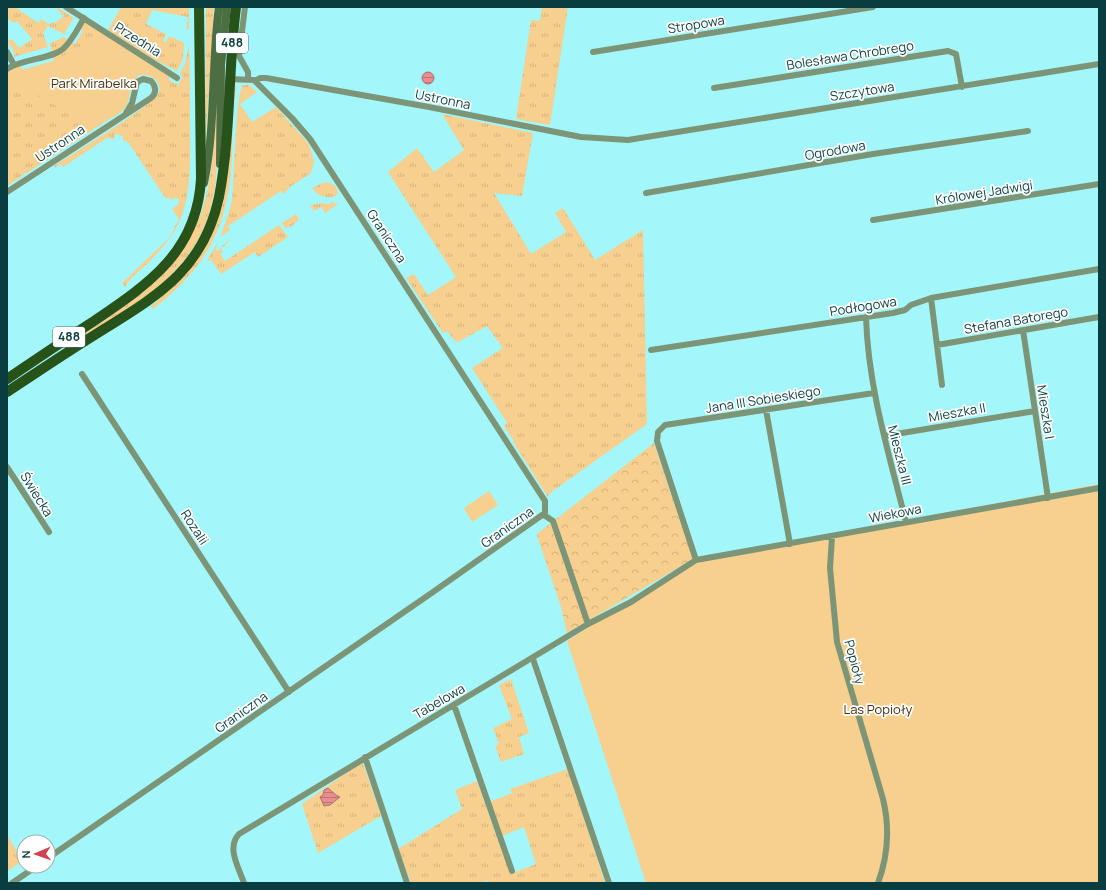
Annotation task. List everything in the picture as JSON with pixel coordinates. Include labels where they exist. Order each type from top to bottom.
[{"type":"main road","points":[[198,206],[209,149],[213,65],[219,7]]},
{"type":"main road","points":[[222,179],[220,164],[220,83],[227,7]]},
{"type":"main road","name":"488","points":[[7,392],[63,355],[144,305],[170,284],[187,265],[206,234],[215,212],[222,179],[228,121],[229,79],[236,7]]},
{"type":"main road","name":"488","points":[[7,379],[116,306],[156,274],[171,258],[185,237],[198,206],[201,179],[199,10]]},
{"type":"street","name":"Przednia","points":[[66,7],[177,78]]},
{"type":"street","points":[[245,7],[239,56],[248,72],[248,79]]},
{"type":"street","name":"Stropowa","points":[[593,52],[873,7]]},
{"type":"street","points":[[7,69],[14,65],[60,51],[84,18]]},
{"type":"street","name":"Bolesława Chrobrego","points":[[714,88],[948,51],[956,54],[962,87]]},
{"type":"street","points":[[7,52],[14,65]]},
{"type":"street","name":"Szczytowa","points":[[628,140],[1099,64]]},
{"type":"street","name":"Ustronna","points":[[255,81],[260,78],[266,78],[429,107],[581,137],[628,140]]},
{"type":"street","name":"Ustronna","points":[[7,192],[154,95],[155,87],[151,81],[143,79],[138,82],[132,103],[126,113]]},
{"type":"street","name":"Graniczna","points":[[56,852],[544,515],[546,510],[545,501],[329,168],[292,118],[255,81],[248,79],[229,79]]},
{"type":"street","name":"Ogrodowa","points":[[646,193],[873,154],[1028,131]]},
{"type":"street","name":"Królowej Jadwigi","points":[[873,220],[1099,184]]},
{"type":"street","name":"Podłogowa","points":[[652,350],[866,317],[904,310],[911,305],[932,298],[1099,269]]},
{"type":"street","points":[[932,298],[942,385]]},
{"type":"street","name":"Mieszka III","points":[[866,317],[867,348],[874,393],[906,522]]},
{"type":"street","name":"Stefana Batorego","points":[[937,345],[1099,317]]},
{"type":"street","name":"Mieszka I","points":[[1022,330],[1048,498]]},
{"type":"street","name":"Rozalii","points":[[82,374],[289,692]]},
{"type":"street","name":"Jana III Sobieskiego","points":[[696,560],[657,441],[658,432],[665,425],[874,393]]},
{"type":"street","points":[[766,410],[790,544]]},
{"type":"street","name":"Mieszka II","points":[[884,436],[1035,411]]},
{"type":"street","name":"Świecka","points":[[7,467],[49,532]]},
{"type":"street","name":"Wiekowa","points":[[696,560],[832,537],[906,522],[1099,488]]},
{"type":"street","points":[[544,515],[553,521],[588,624]]},
{"type":"street","name":"Popioły","points":[[832,537],[830,568],[837,642],[883,799],[887,853],[878,883]]},
{"type":"street","name":"Tabelowa","points":[[244,883],[233,848],[234,840],[239,834],[365,757],[533,659],[588,624],[631,602],[696,560]]},
{"type":"street","points":[[533,659],[609,883]]},
{"type":"street","points":[[454,705],[512,871]]},
{"type":"street","points":[[365,757],[407,883]]},
{"type":"street","points":[[12,883],[25,874]]},
{"type":"green space","points":[[7,7],[15,7],[38,23],[41,19],[49,24],[56,22],[64,16],[57,10],[58,8],[73,17],[73,19],[64,34],[48,26],[43,33],[48,47],[13,57],[15,54],[11,46],[7,48],[10,45],[7,41],[12,39],[19,48],[32,39],[17,21],[14,23],[7,18]]},
{"type":"green space","points":[[121,7],[189,7],[189,29],[186,29],[188,17],[152,10],[146,24],[166,34],[163,41],[166,42],[169,36],[184,43],[183,59],[177,71],[145,55],[108,30]]},
{"type":"green space","points":[[206,7],[214,7],[205,155]]},
{"type":"green space","points":[[542,7],[568,7],[550,125],[516,119],[531,20],[540,21]]},
{"type":"green space","points":[[85,22],[105,33],[98,56],[57,74],[53,56],[71,42],[75,44],[83,31],[80,28]]},
{"type":"green space","name":"Park Mirabelka","points":[[106,34],[169,76],[158,84],[155,79],[147,75],[137,77],[134,81],[125,108],[94,128],[7,77],[7,74],[53,61]]},
{"type":"green space","points":[[64,37],[67,39],[63,46],[52,52],[50,43]]},
{"type":"green space","points":[[189,44],[190,164],[188,192],[185,205],[181,218],[169,239],[125,287],[122,283],[169,238],[179,219],[172,209],[178,205],[179,199],[175,198],[171,200],[169,197],[166,199],[128,142],[123,141],[123,136],[115,134],[114,139],[107,138],[63,167],[61,164],[55,168],[54,166],[142,108],[153,100],[160,89],[159,84],[153,76],[91,68],[169,76],[169,80],[178,85],[183,76],[180,73],[185,64]]},
{"type":"green space","points":[[20,65],[30,82],[103,123],[27,173],[23,173],[24,175],[7,186],[7,73]]},
{"type":"green space","points":[[237,85],[233,112],[230,183],[226,205],[220,225],[212,243],[201,261],[172,293],[153,309],[151,306],[183,278],[198,259],[209,240],[235,87]]},
{"type":"green space","points":[[243,85],[249,85],[257,92],[240,104],[252,122],[276,107],[309,144],[314,162],[311,173],[290,187],[283,194],[281,191],[228,226],[230,230],[222,236],[221,235],[232,199],[238,104]]},
{"type":"green space","points":[[217,96],[216,179],[211,209],[201,234],[187,257],[170,276],[150,293],[80,338],[79,336],[142,292],[177,257],[190,237],[201,214],[208,187],[213,154]]},
{"type":"green space","points":[[442,114],[533,133],[522,196],[494,193],[531,254],[566,232],[555,213],[563,208],[595,260],[643,230],[647,424],[550,493],[548,497],[505,428],[504,426],[507,423],[472,368],[503,348],[487,326],[458,342],[455,341],[447,331],[443,333],[406,278],[414,274],[428,295],[456,277],[388,172],[417,148],[434,172],[464,150]]},
{"type":"green space","points":[[323,183],[330,183],[334,186],[338,192],[336,196],[323,196],[314,191],[312,188]]},
{"type":"green space","points":[[330,202],[338,204],[325,213],[321,207],[314,211],[310,205],[325,203],[330,204]]},
{"type":"green space","points":[[296,214],[299,219],[292,226],[285,228],[282,223]]},
{"type":"green space","points":[[279,225],[288,237],[258,257],[255,252],[221,274],[211,260],[207,261],[218,244],[215,249],[218,251],[227,241],[228,243],[221,248],[223,252],[220,254],[225,261]]},
{"type":"green space","points":[[654,443],[693,559],[567,633],[561,607],[537,536],[538,533]]},
{"type":"green space","name":"Las Popioły","points":[[1099,484],[1099,883],[646,883],[567,641],[693,560]]},
{"type":"green space","points":[[489,491],[498,505],[472,522],[464,508]]},
{"type":"green space","points":[[511,679],[529,733],[519,737],[524,754],[501,762],[495,746],[499,744],[493,728],[512,719],[499,685]]},
{"type":"green space","points":[[359,764],[364,766],[381,816],[318,853],[302,804]]},
{"type":"green space","points":[[568,769],[605,883],[488,883],[487,880],[481,883],[411,883],[398,849],[462,809],[455,790],[477,781],[510,874],[536,864],[524,827],[502,836],[490,802],[512,793],[510,789]]},
{"type":"green space","points":[[7,835],[16,850],[16,865],[7,871]]},
{"type":"shaded area","points":[[430,72],[433,73],[433,83],[426,84],[423,83],[422,76],[423,73]]},
{"type":"shaded area","points":[[328,788],[340,797],[330,805],[324,806],[320,797],[323,795],[324,790]]}]
